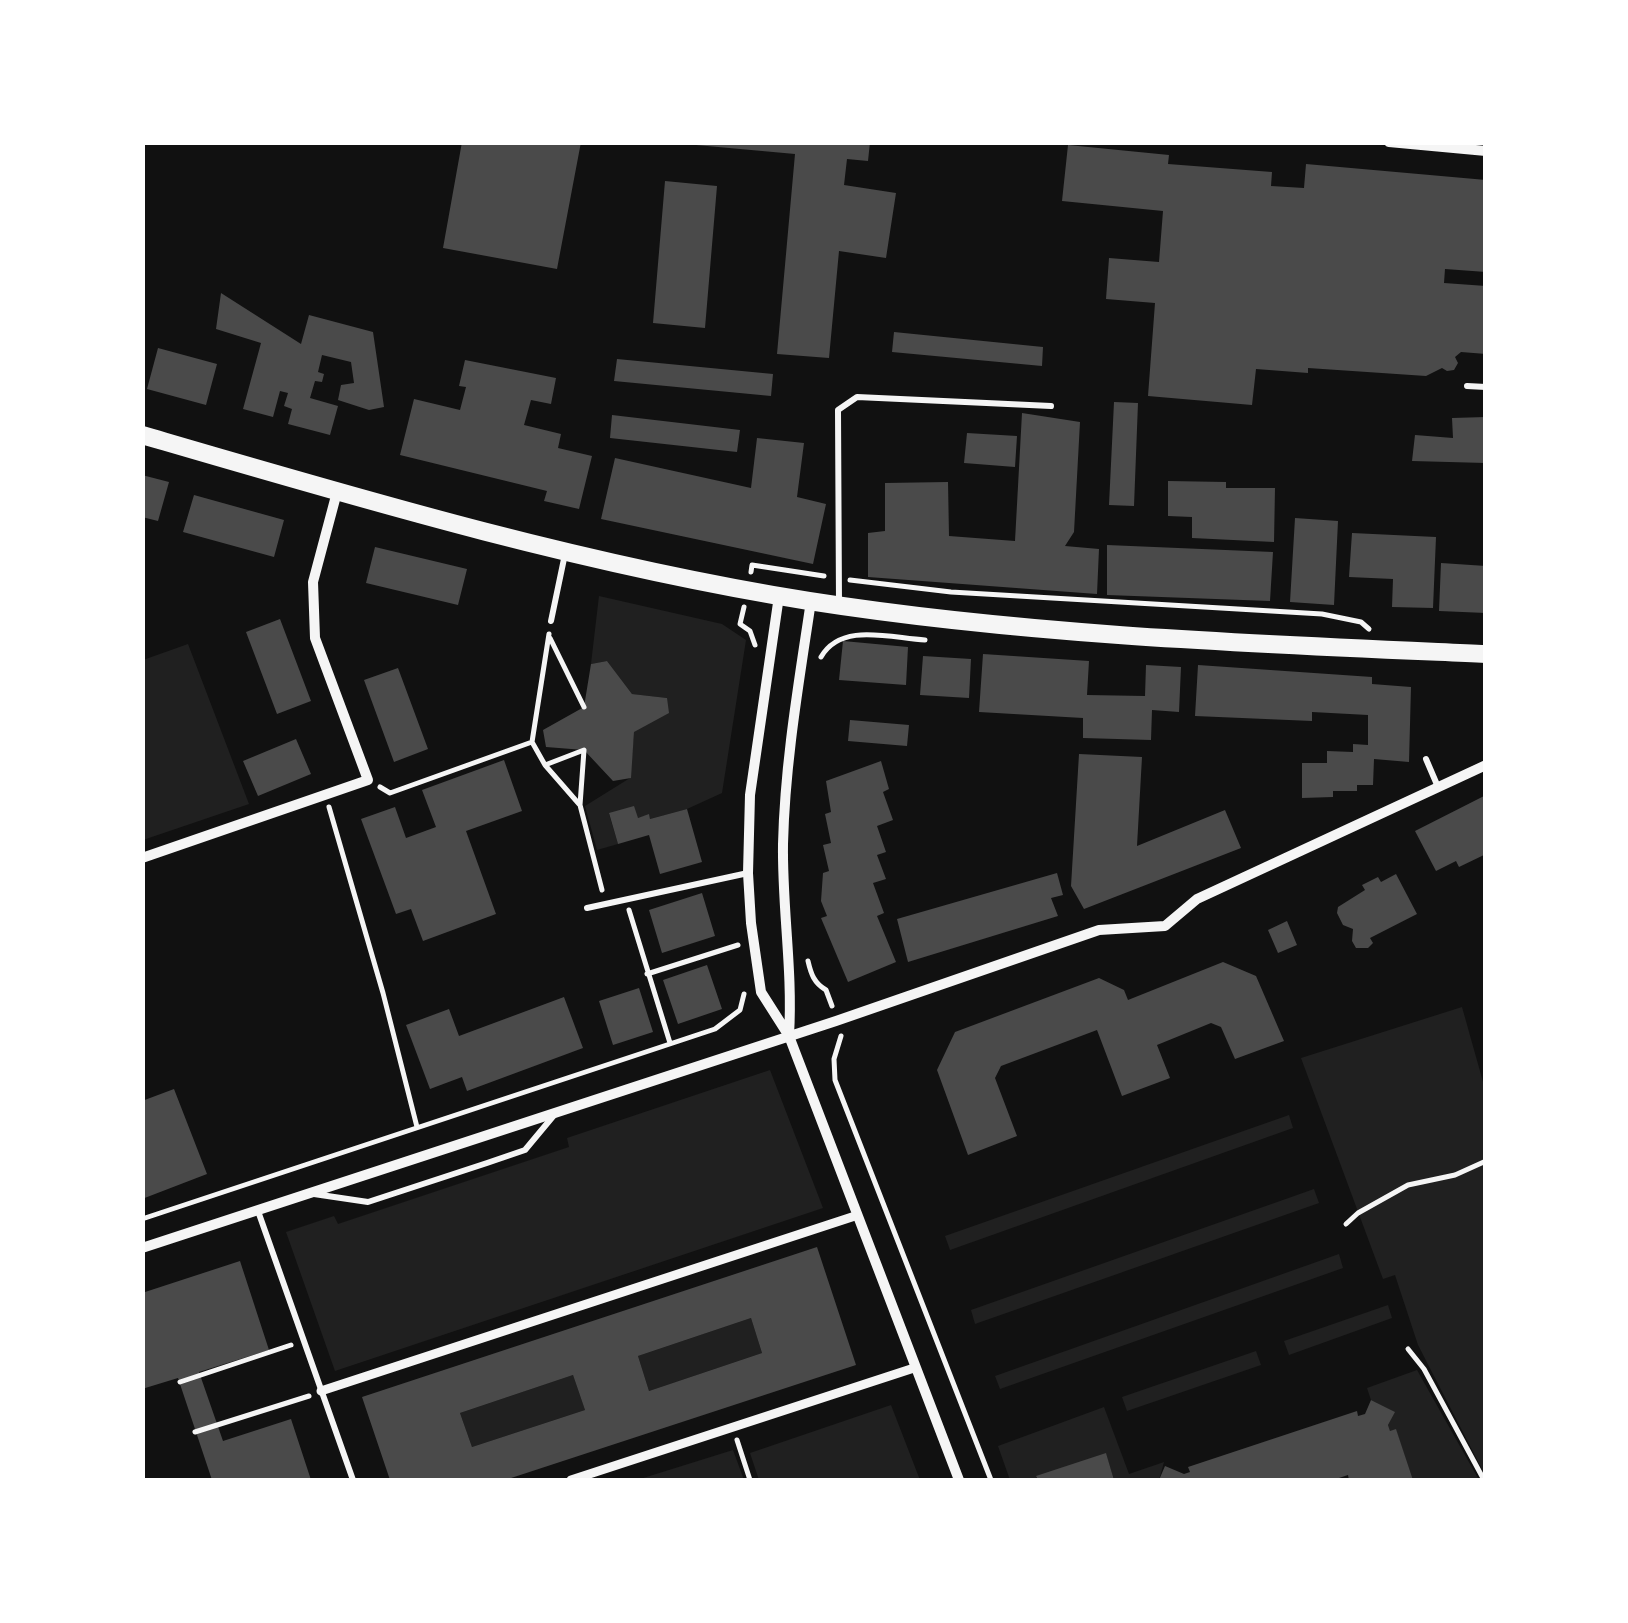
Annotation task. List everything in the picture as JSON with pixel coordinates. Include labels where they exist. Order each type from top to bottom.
[{"type":"street","points":[[1389,142],[1486,151]]},
{"type":"street","points":[[142,435],[337,492],[566,550],[780,596],[970,623],[1486,654]]},
{"type":"street","points":[[142,858],[368,780],[315,638],[314,582],[337,492]]},
{"type":"street","points":[[780,596],[750,796],[750,923],[762,992],[789,1036],[958,1480]]},
{"type":"street","points":[[789,1036],[792,986],[784,910],[786,788],[812,601]]},
{"type":"street","points":[[142,1248],[836,1021],[1099,930],[1165,926],[1196,899],[1486,764]]},
{"type":"street","points":[[321,1392],[856,1216]]},
{"type":"street","points":[[571,1480],[914,1368]]},
{"type":"lane","points":[[1467,386],[1486,387]]},
{"type":"lane","points":[[840,605],[838,410],[857,397],[1051,406]]},
{"type":"lane","points":[[551,621],[566,550]]},
{"type":"lane","points":[[1426,759],[1438,787]]},
{"type":"lane","points":[[587,908],[748,873]]},
{"type":"lane","points":[[313,1194],[368,1202],[470,1169],[526,1150],[557,1112]]},
{"type":"lane","points":[[258,1212],[353,1480]]},
{"type":"path","points":[[752,566],[950,592],[1322,614],[1361,622]]},
{"type":"path","points":[[580,805],[545,765],[532,742],[548,635],[584,707]]},
{"type":"path","points":[[818,675],[829,644],[848,635]]},
{"type":"path","points":[[368,780],[390,793],[532,742]]},
{"type":"path","points":[[545,765],[584,750],[580,805],[605,903]]},
{"type":"path","points":[[325,794],[417,1127]]},
{"type":"path","points":[[626,898],[670,1044]]},
{"type":"path","points":[[647,974],[738,945]]},
{"type":"path","points":[[806,948],[810,974],[826,990],[842,1040],[834,1059],[835,1080],[991,1480]]},
{"type":"path","points":[[142,1218],[670,1044],[730,1021],[740,1010],[744,997]]},
{"type":"path","points":[[1346,1224],[1408,1184],[1455,1176],[1486,1161]]},
{"type":"path","points":[[180,1382],[303,1340]]},
{"type":"path","points":[[1408,1349],[1424,1369],[1484,1480]]},
{"type":"path","points":[[195,1432],[321,1392]]},
{"type":"path","points":[[733,1427],[750,1480]]},
{"type":"shaded area","points":[[599,596],[722,624],[746,640],[722,793],[687,809],[650,819],[649,815],[638,818],[609,814],[618,844],[597,850],[585,806],[630,778],[634,732],[667,698],[632,694],[607,661],[591,664]]},
{"type":"shaded area","points":[[188,644],[249,804],[143,840],[143,660]]},
{"type":"shaded area","points":[[1462,1007],[1485,1089],[1485,1475],[1418,1345],[1395,1275],[1383,1279],[1301,1058]]},
{"type":"shaded area","points":[[770,1070],[823,1208],[335,1371],[286,1232],[334,1216],[338,1224],[569,1147],[567,1138]]},
{"type":"shaded area","points":[[1289,1115],[1293,1128],[950,1250],[945,1236]]},
{"type":"shaded area","points":[[1314,1189],[1319,1203],[975,1324],[971,1310]]},
{"type":"shaded area","points":[[1339,1254],[1343,1268],[1000,1389],[995,1376]]},
{"type":"shaded area","points":[[1388,1305],[1392,1318],[1289,1355],[1284,1341]]},
{"type":"shaded area","points":[[751,1318],[762,1353],[649,1391],[638,1356]]},
{"type":"shaded area","points":[[1256,1351],[1261,1365],[1127,1411],[1122,1397]]},
{"type":"shaded area","points":[[1417,1370],[1479,1480],[1413,1480],[1396,1430],[1390,1431],[1388,1425],[1394,1412],[1371,1400],[1367,1388]]},
{"type":"shaded area","points":[[573,1375],[585,1410],[472,1447],[460,1413]]},
{"type":"shaded area","points":[[891,1405],[920,1480],[759,1480],[750,1453]]},
{"type":"shaded area","points":[[1104,1407],[1129,1474],[1164,1462],[1159,1480],[1114,1480],[1106,1454],[1036,1477],[1038,1480],[1010,1480],[998,1446]]},
{"type":"shaded area","points":[[733,1450],[744,1480],[637,1480]]},
{"type":"building","points":[[462,142],[581,142],[557,269],[443,248]]},
{"type":"building","points":[[696,142],[870,142],[868,161],[847,159],[844,185],[896,193],[886,258],[839,251],[829,358],[777,354],[795,154]]},
{"type":"building","points":[[1068,145],[1169,155],[1168,164],[1272,172],[1271,186],[1304,188],[1306,164],[1486,180],[1486,272],[1445,269],[1444,283],[1486,286],[1486,354],[1461,352],[1455,357],[1458,363],[1454,370],[1442,368],[1426,376],[1308,368],[1308,373],[1256,369],[1252,405],[1148,396],[1155,303],[1106,299],[1109,258],[1159,262],[1163,211],[1062,201]]},
{"type":"building","points":[[665,181],[717,186],[705,328],[653,323]]},
{"type":"building","points":[[221,293],[301,344],[309,315],[373,332],[384,407],[369,410],[338,400],[341,385],[354,383],[351,362],[322,355],[318,372],[324,374],[322,382],[315,381],[310,398],[338,406],[330,435],[288,424],[292,409],[284,406],[288,393],[280,391],[273,417],[243,409],[261,343],[216,329]]},
{"type":"building","points":[[894,332],[1043,347],[1042,366],[892,352]]},
{"type":"building","points":[[158,348],[217,364],[206,405],[147,389]]},
{"type":"building","points":[[617,359],[773,374],[771,396],[614,381]]},
{"type":"building","points":[[465,360],[556,378],[551,404],[531,400],[524,425],[561,434],[558,448],[592,456],[579,509],[544,501],[547,491],[400,455],[414,399],[460,410],[466,387],[459,386]]},
{"type":"building","points":[[1114,402],[1138,403],[1134,506],[1109,505]]},
{"type":"building","points":[[1022,413],[1080,422],[1074,532],[1065,546],[1099,549],[1097,594],[868,577],[868,533],[885,531],[885,483],[948,482],[949,536],[1015,541]]},
{"type":"building","points":[[612,415],[740,430],[737,452],[610,438]]},
{"type":"building","points":[[1486,417],[1486,463],[1412,461],[1415,435],[1453,438],[1452,418]]},
{"type":"building","points":[[967,433],[1017,436],[1015,467],[964,463]]},
{"type":"building","points":[[757,438],[804,443],[797,497],[826,504],[813,564],[601,519],[615,458],[751,488]]},
{"type":"building","points":[[142,475],[169,482],[158,521],[142,517]]},
{"type":"building","points":[[1168,481],[1226,482],[1226,488],[1275,488],[1274,542],[1192,538],[1192,517],[1168,516]]},
{"type":"building","points":[[194,495],[284,520],[274,557],[183,532]]},
{"type":"building","points":[[1295,518],[1338,521],[1334,605],[1290,602]]},
{"type":"building","points":[[1352,533],[1436,537],[1433,608],[1392,607],[1393,579],[1349,577]]},
{"type":"building","points":[[1107,545],[1273,552],[1270,601],[1107,595]]},
{"type":"building","points":[[375,547],[467,569],[458,605],[366,583]]},
{"type":"building","points":[[1441,563],[1486,566],[1486,613],[1439,611]]},
{"type":"building","points":[[280,619],[311,701],[277,714],[246,632]]},
{"type":"building","points":[[843,641],[908,647],[906,685],[839,680]]},
{"type":"building","points":[[983,654],[1089,661],[1087,695],[1145,696],[1146,665],[1181,667],[1179,712],[1152,710],[1151,740],[1083,738],[1083,718],[979,712]]},
{"type":"building","points":[[923,656],[971,659],[969,698],[920,695]]},
{"type":"building","points":[[607,661],[632,694],[667,698],[669,713],[634,732],[631,778],[613,781],[584,750],[546,747],[543,730],[584,707],[591,664]]},
{"type":"building","points":[[1198,665],[1372,677],[1372,684],[1411,687],[1409,762],[1374,759],[1373,785],[1357,785],[1357,791],[1333,791],[1333,797],[1302,798],[1302,763],[1327,763],[1327,751],[1353,752],[1353,744],[1368,745],[1368,715],[1312,712],[1312,721],[1195,716]]},
{"type":"building","points":[[398,668],[428,749],[394,762],[364,680]]},
{"type":"building","points":[[850,720],[909,725],[907,746],[848,741]]},
{"type":"building","points":[[296,739],[311,774],[258,796],[243,761]]},
{"type":"building","points":[[1079,754],[1142,757],[1137,846],[1225,810],[1241,848],[1084,909],[1071,886]]},
{"type":"building","points":[[504,760],[522,811],[466,831],[496,914],[423,941],[411,909],[396,914],[361,819],[395,807],[406,838],[436,827],[422,790]]},
{"type":"building","points":[[881,761],[889,789],[883,792],[893,820],[877,826],[886,852],[877,855],[886,879],[873,883],[884,913],[877,916],[896,962],[848,982],[821,918],[827,916],[821,901],[823,873],[829,871],[823,845],[831,843],[825,814],[831,812],[826,781]]},
{"type":"building","points":[[1486,795],[1486,854],[1459,867],[1456,861],[1436,871],[1415,831]]},
{"type":"building","points":[[634,806],[638,818],[649,814],[650,819],[687,809],[702,862],[660,874],[649,835],[618,844],[609,813]]},
{"type":"building","points":[[1057,873],[1063,895],[1051,898],[1058,916],[908,962],[897,919]]},
{"type":"building","points":[[1396,874],[1417,914],[1370,938],[1373,943],[1368,948],[1356,948],[1353,929],[1343,925],[1338,907],[1365,890],[1362,885]]},
{"type":"building","points":[[702,893],[715,936],[662,953],[649,910]]},
{"type":"building","points":[[1287,921],[1297,945],[1278,953],[1268,930]]},
{"type":"building","points":[[1223,962],[1256,976],[1284,1041],[1235,1059],[1221,1027],[1211,1023],[1157,1045],[1170,1078],[1122,1096],[1097,1030],[1001,1066],[995,1078],[1017,1136],[968,1155],[937,1070],[955,1032],[1099,978],[1124,990],[1128,1000]]},
{"type":"building","points":[[707,965],[722,1009],[678,1024],[663,980]]},
{"type":"building","points":[[639,988],[653,1032],[613,1045],[599,1001]]},
{"type":"building","points":[[564,997],[583,1048],[467,1091],[462,1077],[430,1089],[406,1025],[449,1009],[459,1036]]},
{"type":"building","points":[[174,1089],[207,1174],[142,1199],[142,1101]]},
{"type":"building","points":[[817,1247],[856,1365],[505,1480],[390,1480],[362,1397]],"holes":[[[751,1318],[762,1353],[649,1391],[638,1356]],[[573,1375],[585,1410],[472,1447],[460,1413]]]},
{"type":"building","points":[[240,1261],[269,1350],[199,1372],[223,1441],[291,1419],[311,1480],[212,1480],[178,1378],[142,1389],[142,1293]]},
{"type":"building","points":[[1371,1400],[1395,1412],[1388,1425],[1390,1431],[1396,1429],[1413,1480],[1349,1480],[1348,1475],[1333,1480],[1159,1480],[1165,1466],[1184,1474],[1190,1472],[1188,1467],[1357,1411],[1358,1416],[1365,1414]]},
{"type":"building","points":[[1106,1453],[1114,1480],[1038,1480],[1036,1476]]}]
